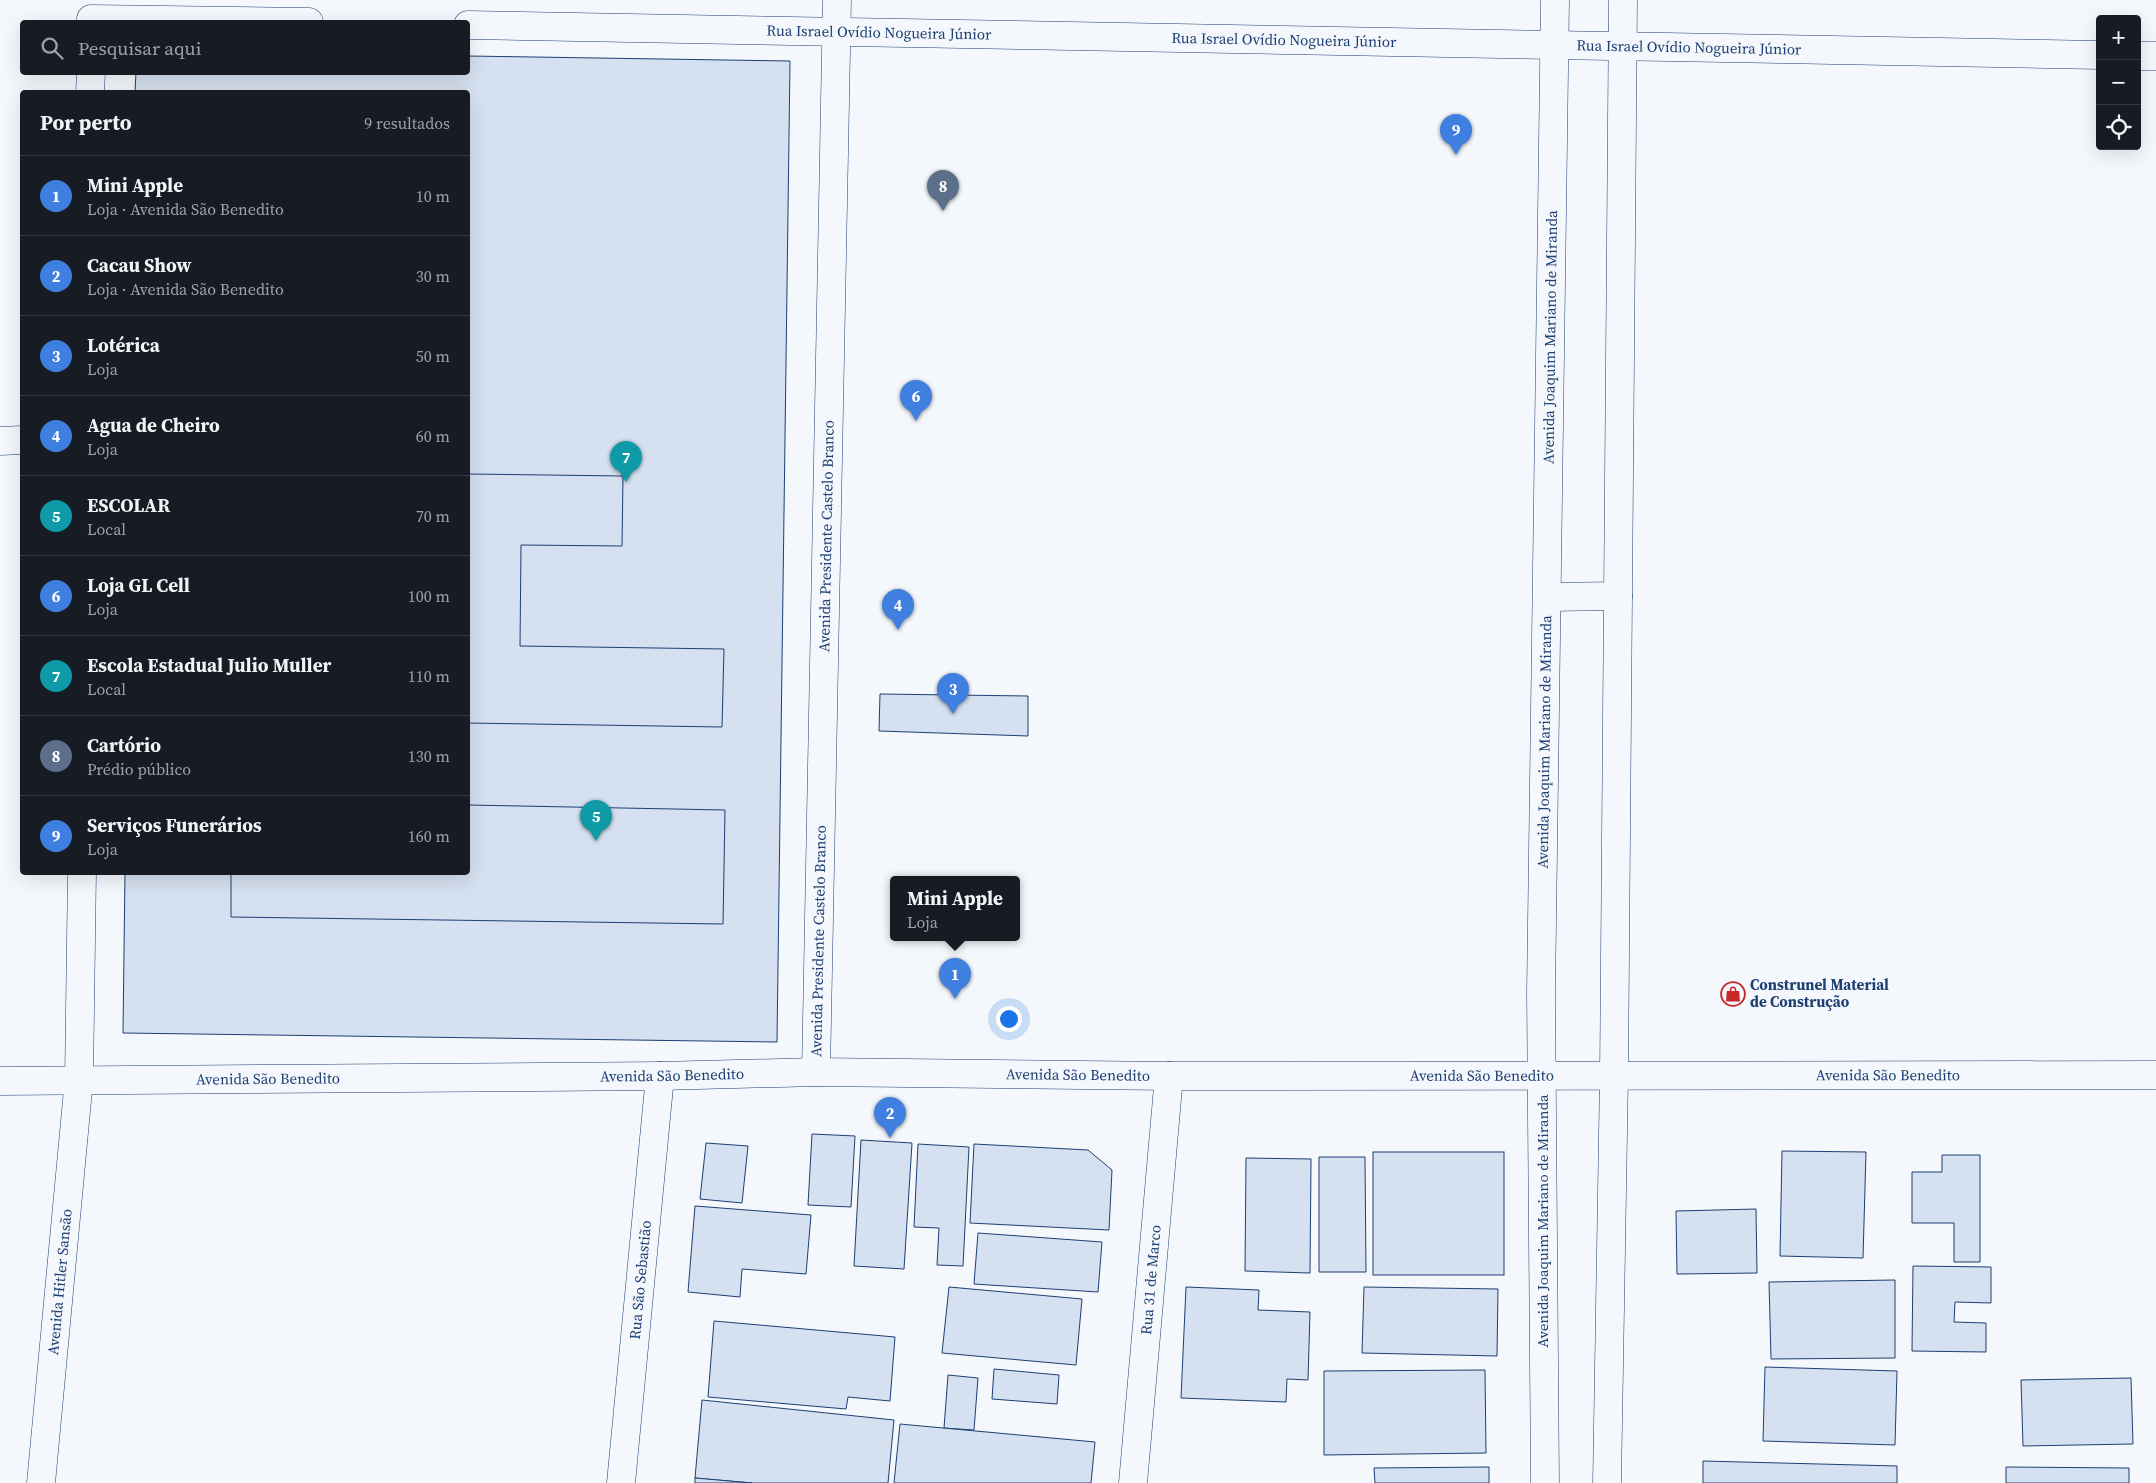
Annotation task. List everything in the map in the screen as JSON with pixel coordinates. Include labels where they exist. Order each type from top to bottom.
[{"type":"street","name":"Avenida Presidente Castelo Branco","points":[[816,1072],[837,0]]},
{"type":"street","name":"Avenida Joaquim Mariano de Miranda","points":[[1545,1483],[1541,993],[1555,0]]},
{"type":"street","points":[[1607,1483],[1614,1075],[1623,0]]},
{"type":"street","points":[[91,14],[254,20]]},
{"type":"street","name":"Rua Israel Ovídio Nogueira Júnior","points":[[470,25],[2096,55]]},
{"type":"street","points":[[2141,56],[2156,56]]},
{"type":"street","points":[[90,90],[91,75]]},
{"type":"street","points":[[0,441],[20,440]]},
{"type":"street","points":[[1547,597],[1618,596]]},
{"type":"street","name":"Avenida Hitler Sansão","points":[[41,1483],[79,1079],[82,875]]},
{"type":"street","name":"Avenida São Benedito","points":[[0,1081],[660,1076],[816,1072],[1169,1076],[2156,1075]]},
{"type":"street","name":"Rua São Sebastião","points":[[621,1483],[660,1076]]},
{"type":"street","name":"Rua 31 de Marco","points":[[1133,1483],[1169,1076]]},
{"type":"building","points":[[470,56],[790,61],[777,1042],[123,1033],[125,875],[470,875],[470,90],[135,90],[136,75],[470,75]]},
{"type":"building","points":[[470,474],[623,476],[622,546],[521,545],[520,646],[724,649],[722,727],[470,723]]},
{"type":"building","points":[[880,694],[1028,696],[1028,736],[879,731]]},
{"type":"building","points":[[470,805],[725,810],[723,924],[231,917],[231,875],[470,875]]},
{"type":"building","points":[[812,1134],[855,1136],[851,1207],[808,1205]]},
{"type":"building","points":[[861,1140],[912,1143],[904,1269],[854,1266]]},
{"type":"building","points":[[706,1143],[748,1146],[742,1203],[700,1199]]},
{"type":"building","points":[[918,1144],[969,1147],[963,1266],[937,1265],[939,1228],[914,1227]]},
{"type":"building","points":[[974,1144],[1088,1150],[1112,1170],[1109,1230],[970,1223]]},
{"type":"building","points":[[1782,1151],[1866,1152],[1863,1258],[1780,1256]]},
{"type":"building","points":[[1373,1152],[1504,1152],[1504,1275],[1373,1275]]},
{"type":"building","points":[[1942,1155],[1980,1155],[1980,1262],[1954,1262],[1954,1223],[1912,1223],[1912,1172],[1942,1172]]},
{"type":"building","points":[[1319,1157],[1365,1157],[1366,1272],[1319,1272]]},
{"type":"building","points":[[1246,1158],[1311,1159],[1310,1273],[1245,1271]]},
{"type":"building","points":[[695,1206],[811,1215],[806,1274],[742,1269],[740,1297],[688,1292]]},
{"type":"building","points":[[1756,1209],[1757,1273],[1677,1274],[1676,1211]]},
{"type":"building","points":[[978,1233],[1102,1242],[1098,1292],[974,1284]]},
{"type":"building","points":[[1913,1266],[1991,1267],[1991,1303],[1955,1302],[1954,1322],[1986,1323],[1986,1352],[1912,1351]]},
{"type":"building","points":[[1895,1280],[1895,1358],[1771,1359],[1769,1282]]},
{"type":"building","points":[[949,1287],[1082,1299],[1076,1365],[942,1353]]},
{"type":"building","points":[[1186,1287],[1259,1290],[1258,1310],[1310,1312],[1308,1380],[1287,1379],[1286,1402],[1181,1398]]},
{"type":"building","points":[[1364,1287],[1498,1289],[1497,1356],[1362,1353]]},
{"type":"building","points":[[714,1321],[895,1337],[890,1401],[848,1397],[846,1409],[708,1397]]},
{"type":"building","points":[[1765,1367],[1897,1371],[1895,1445],[1763,1441]]},
{"type":"building","points":[[994,1369],[1059,1375],[1057,1404],[992,1399]]},
{"type":"building","points":[[1485,1370],[1486,1453],[1324,1455],[1324,1371]]},
{"type":"building","points":[[948,1375],[978,1378],[974,1430],[944,1428]]},
{"type":"building","points":[[2131,1378],[2133,1444],[2023,1446],[2021,1380]]},
{"type":"building","points":[[702,1400],[894,1420],[888,1483],[752,1483],[695,1478]]},
{"type":"building","points":[[900,1424],[1095,1442],[1091,1483],[894,1483]]},
{"type":"building","points":[[1703,1461],[1897,1466],[1897,1483],[1703,1483]]},
{"type":"building","points":[[1489,1467],[1489,1483],[1375,1483],[1374,1468]]},
{"type":"building","points":[[2006,1467],[2129,1468],[2129,1483],[2006,1483]]},
{"type":"building","points":[[695,1478],[752,1483],[695,1483]]},
{"type":"place","name":"Serviços Funerários","points":[[1456,155]]},
{"type":"place","name":"Cartório","points":[[943,211]]},
{"type":"place","name":"Loja GL Cell","points":[[916,421]]},
{"type":"place","name":"Escola Estadual Julio Muller","points":[[626,482]]},
{"type":"place","name":"Agua de Cheiro","points":[[898,630]]},
{"type":"place","name":"Lotérica","points":[[953,714]]},
{"type":"place","name":"ESCOLAR","points":[[596,841]]},
{"type":"place","name":"Construnel Material de Construção","points":[[1733,994]]},
{"type":"place","name":"Mini Apple","points":[[955,999]]},
{"type":"place","name":"Cacau Show","points":[[890,1138]]}]
